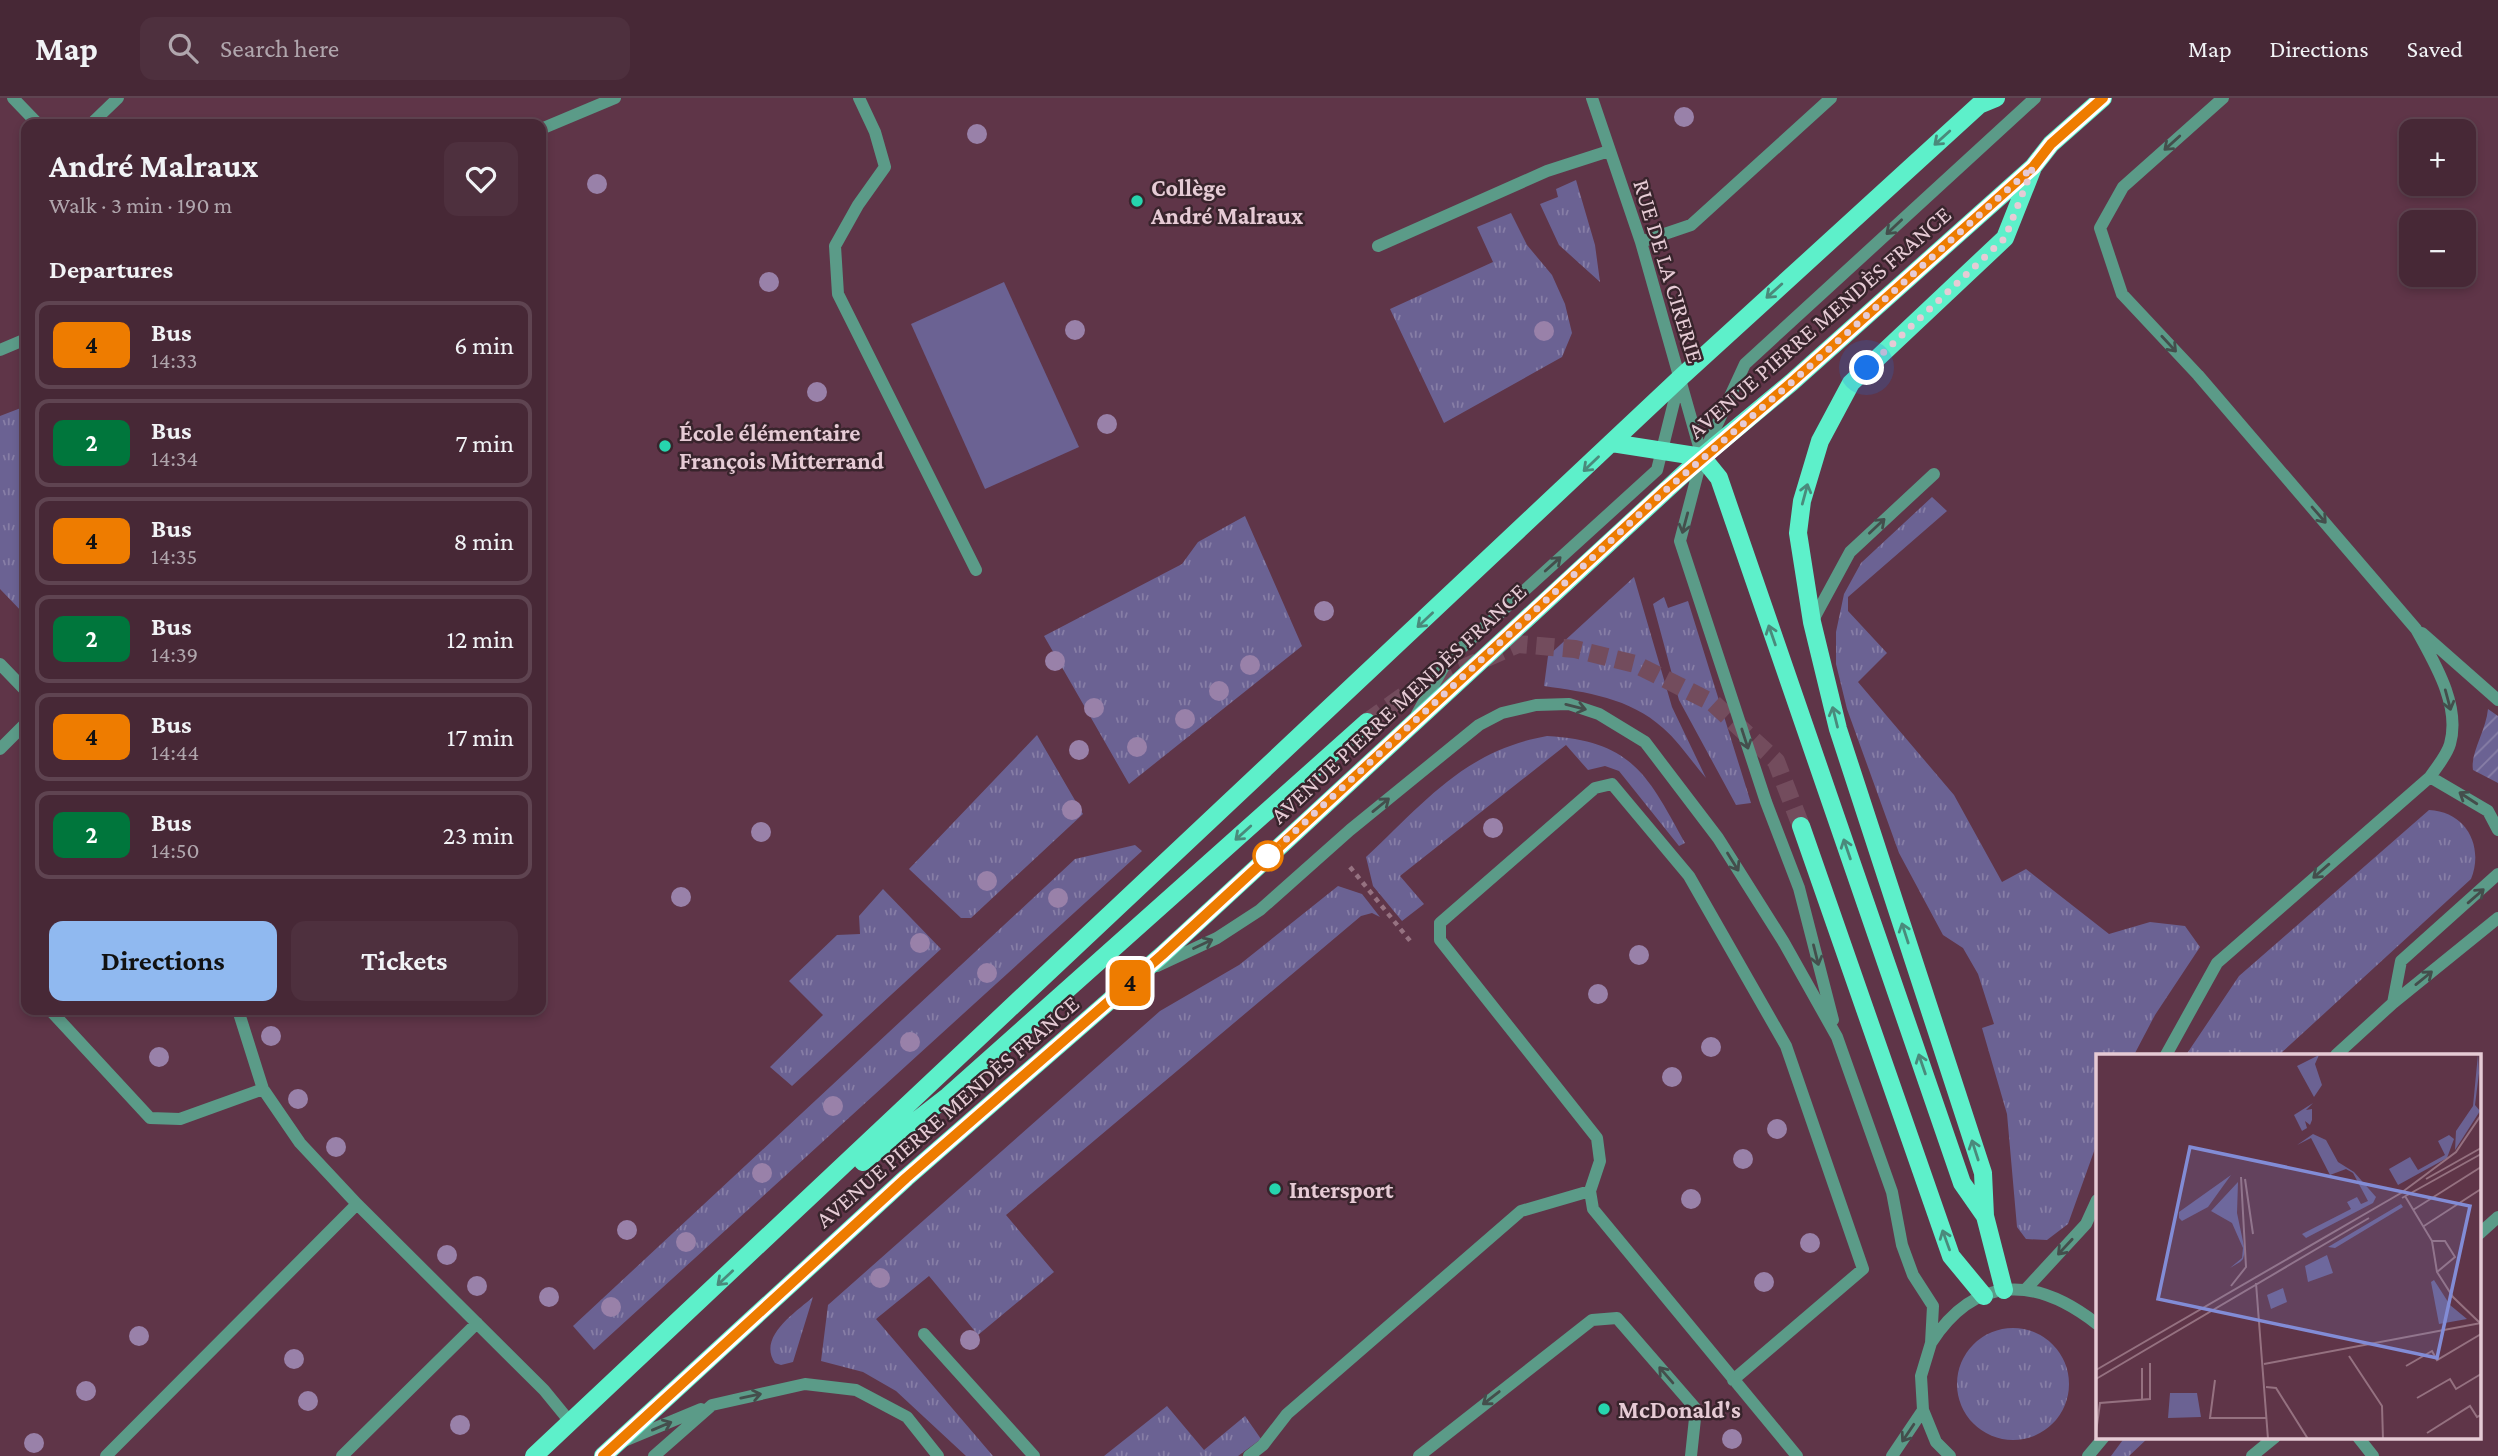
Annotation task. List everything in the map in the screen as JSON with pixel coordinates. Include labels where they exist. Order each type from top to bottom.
[{"type":"main road","name":"AVENUE PIERRE MENDÈS FRANCE","points":[[534,1456],[1681,378],[1979,105],[1996,98]]},
{"type":"main road","name":"AVENUE PIERRE MENDÈS FRANCE","points":[[605,1453],[906,1178],[1141,973],[1702,457],[1792,382],[2033,167],[2051,144],[2103,98]]},
{"type":"main road","points":[[2004,1290],[1985,1216],[1983,1173],[1838,729],[1812,622],[1798,533],[1802,501],[1820,441],[1851,383],[2005,238],[2033,167]]},
{"type":"main road","points":[[1612,443],[1702,457],[1719,478],[1962,1183],[1985,1216]]},
{"type":"main road","points":[[775,1231],[948,1096],[1367,722]]},
{"type":"main road","points":[[1801,826],[1951,1256],[1983,1296]]},
{"type":"street","points":[[13,98],[33,119]]},
{"type":"street","points":[[95,119],[118,98]]},
{"type":"street","points":[[546,127],[615,98]]},
{"type":"street","points":[[859,98],[875,132],[885,167],[858,205],[835,246],[838,294],[976,570]]},
{"type":"street","name":"RUE DE LA CIRERIE","points":[[1592,98],[1641,242],[1702,457]]},
{"type":"street","points":[[1641,242],[1691,225],[1830,98]]},
{"type":"street","points":[[1950,1456],[1936,1442],[1923,1410],[1921,1376],[1931,1343],[1933,1306],[1913,1275],[1902,1245],[1892,1192],[1837,1037],[1799,888],[1766,802],[1680,541],[1702,457],[1745,364],[2035,98]]},
{"type":"street","points":[[2223,98],[2123,187],[2100,228],[2122,294],[2198,376],[2416,629],[2484,685],[2498,700]]},
{"type":"street","points":[[1377,246],[1547,171],[1609,151]]},
{"type":"street","points":[[0,350],[21,342]]},
{"type":"street","points":[[1412,724],[1447,661],[1657,470],[1681,378]]},
{"type":"street","points":[[1812,622],[1850,552],[1934,474]]},
{"type":"street","points":[[2167,1054],[2217,963],[2430,777],[2450,744],[2451,707],[2439,672],[2416,629]]},
{"type":"street","points":[[0,664],[21,686]]},
{"type":"street","points":[[1141,973],[1217,938],[1260,911],[1350,830],[1479,726],[1502,713],[1536,705],[1569,704],[1599,714],[1645,742],[1675,779],[1718,838],[1776,929],[1837,1037]]},
{"type":"street","points":[[0,748],[21,728]]},
{"type":"street","points":[[2430,777],[2488,811],[2498,830]]},
{"type":"street","points":[[1732,1380],[1863,1269],[1786,1046],[1689,876],[1612,784],[1595,788],[1440,923],[1440,940],[1597,1138],[1600,1161],[1590,1191],[1593,1209],[1732,1380],[1797,1456]]},
{"type":"street","points":[[2393,1003],[2401,961],[2498,874]]},
{"type":"street","points":[[2337,1054],[2393,1003],[2498,918]]},
{"type":"street","points":[[55,1015],[150,1118],[180,1119],[263,1089]]},
{"type":"street","points":[[240,1015],[263,1089],[300,1143],[357,1204],[544,1390],[571,1423]]},
{"type":"street","points":[[1249,1456],[1263,1445],[1287,1414],[1521,1211],[1590,1191]]},
{"type":"street","points":[[2026,1289],[2086,1224],[2096,1202]]},
{"type":"street","points":[[106,1456],[357,1204]]},
{"type":"street","points":[[2480,1233],[2498,1217]]},
{"type":"street","points":[[1931,1343],[1944,1323],[1962,1307],[1983,1296],[2004,1290],[2026,1289],[2070,1303],[2096,1323]]},
{"type":"street","points":[[1419,1456],[1592,1320],[1617,1318],[1696,1409],[1691,1456]]},
{"type":"street","points":[[342,1456],[477,1323]]},
{"type":"street","points":[[923,1334],[1034,1456]]},
{"type":"street","points":[[605,1453],[712,1405],[805,1384],[856,1390],[907,1417],[938,1456]]},
{"type":"street","points":[[654,1456],[712,1405]]},
{"type":"street","points":[[1892,1456],[1923,1410]]},
{"type":"street","points":[[2088,1456],[2103,1438]]},
{"type":"street","points":[[2252,1456],[2274,1438]]},
{"type":"street","points":[[2359,1438],[2373,1456]]},
{"type":"path","points":[[1345,861],[1395,923]]},
{"type":"green space","points":[[1576,180],[1595,245],[1600,282],[1559,245],[1540,204],[1558,197],[1556,189]]},
{"type":"green space","points":[[1511,213],[1527,245],[1552,275],[1565,304],[1572,333],[1562,357],[1444,423],[1390,309],[1493,262],[1477,227]]},
{"type":"green space","points":[[1004,282],[1079,447],[985,489],[911,324]]},
{"type":"green space","points":[[21,408],[21,611],[0,589],[0,416]]},
{"type":"green space","points":[[1932,497],[1947,511],[1848,597],[1848,611],[1887,653],[1858,682],[1954,795],[2002,882],[2026,869],[2109,934],[2150,922],[2185,926],[2200,947],[2155,1015],[2135,1054],[2096,1054],[2096,1146],[2068,1224],[2047,1240],[2026,1239],[2017,1227],[2007,1114],[1982,1028],[1994,1024],[1978,974],[1963,948],[1943,935],[1899,853],[1847,709],[1836,664],[1836,632],[1844,594],[1861,563]]},
{"type":"green space","points":[[1245,516],[1302,646],[1129,784],[1044,636],[1182,564],[1198,542]]},
{"type":"green space","points":[[1634,577],[1672,707],[1706,778],[1669,734],[1636,710],[1607,698],[1544,686],[1548,656]]},
{"type":"green space","points":[[1664,597],[1668,608],[1688,601],[1751,803],[1736,805],[1679,700],[1653,604]]},
{"type":"green space","points":[[2488,709],[2498,716],[2498,783],[2473,770],[2474,756]]},
{"type":"green space","points":[[1037,735],[1083,814],[971,918],[961,918],[909,869]]},
{"type":"green space","points":[[1547,736],[1599,745],[1634,765],[1659,798],[1685,843],[1679,846],[1619,771],[1605,766],[1588,770],[1566,745],[1400,876],[1424,904],[1402,921],[1373,886],[1366,857],[1427,798],[1469,766],[1518,743]]},
{"type":"green space","points":[[2429,810],[2453,817],[2469,833],[2475,855],[2471,879],[2280,1054],[2187,1054],[2239,976]]},
{"type":"green space","points":[[1135,845],[1142,851],[594,1350],[573,1326],[1075,859]]},
{"type":"green space","points":[[1338,886],[1362,894],[1380,917],[1372,913],[1361,916],[1006,1215],[1054,1272],[978,1335],[929,1276],[876,1319],[993,1456],[966,1456],[896,1391],[863,1372],[821,1361],[828,1305],[1160,1011],[1239,965]]},
{"type":"green space","points":[[883,889],[941,949],[792,1086],[770,1067],[823,1015],[789,981],[837,935],[860,934],[859,916]]},
{"type":"green space","points":[[813,1297],[793,1362],[781,1365],[775,1363],[771,1344],[775,1335],[789,1318]]},
{"type":"green space","points":[[2013,1328],[2034,1332],[2053,1344],[2065,1363],[2069,1384],[2065,1405],[2053,1424],[2034,1436],[2013,1440],[1992,1436],[1973,1424],[1961,1405],[1957,1384],[1961,1363],[1973,1344],[1992,1332]]},
{"type":"green space","points":[[1167,1406],[1204,1450],[1245,1416],[1261,1439],[1238,1456],[1104,1456]]},
{"type":"green space","points":[[2124,1438],[2148,1438],[2129,1456],[2111,1456]]},
{"type":"tunnel","points":[[1367,722],[1409,692],[1518,644],[1575,649],[1635,664],[1713,703],[1776,761],[1801,826]]},
{"type":"bus line","name":"4","points":[[603,1456],[906,1178],[1162,955],[1702,457],[1792,382],[2033,167],[2051,144],[2103,98]]},
{"type":"place","name":"Collège André Malraux","points":[[1137,201]]},
{"type":"place","name":"École élémentaire François Mitterrand","points":[[665,446]]},
{"type":"place","name":"Intersport","points":[[1275,1189]]},
{"type":"place","name":"McDonald's","points":[[1604,1409]]},
{"type":"route","points":[[1268,856],[1702,457],[1792,382],[2033,167],[2005,238],[1867,368]]}]
